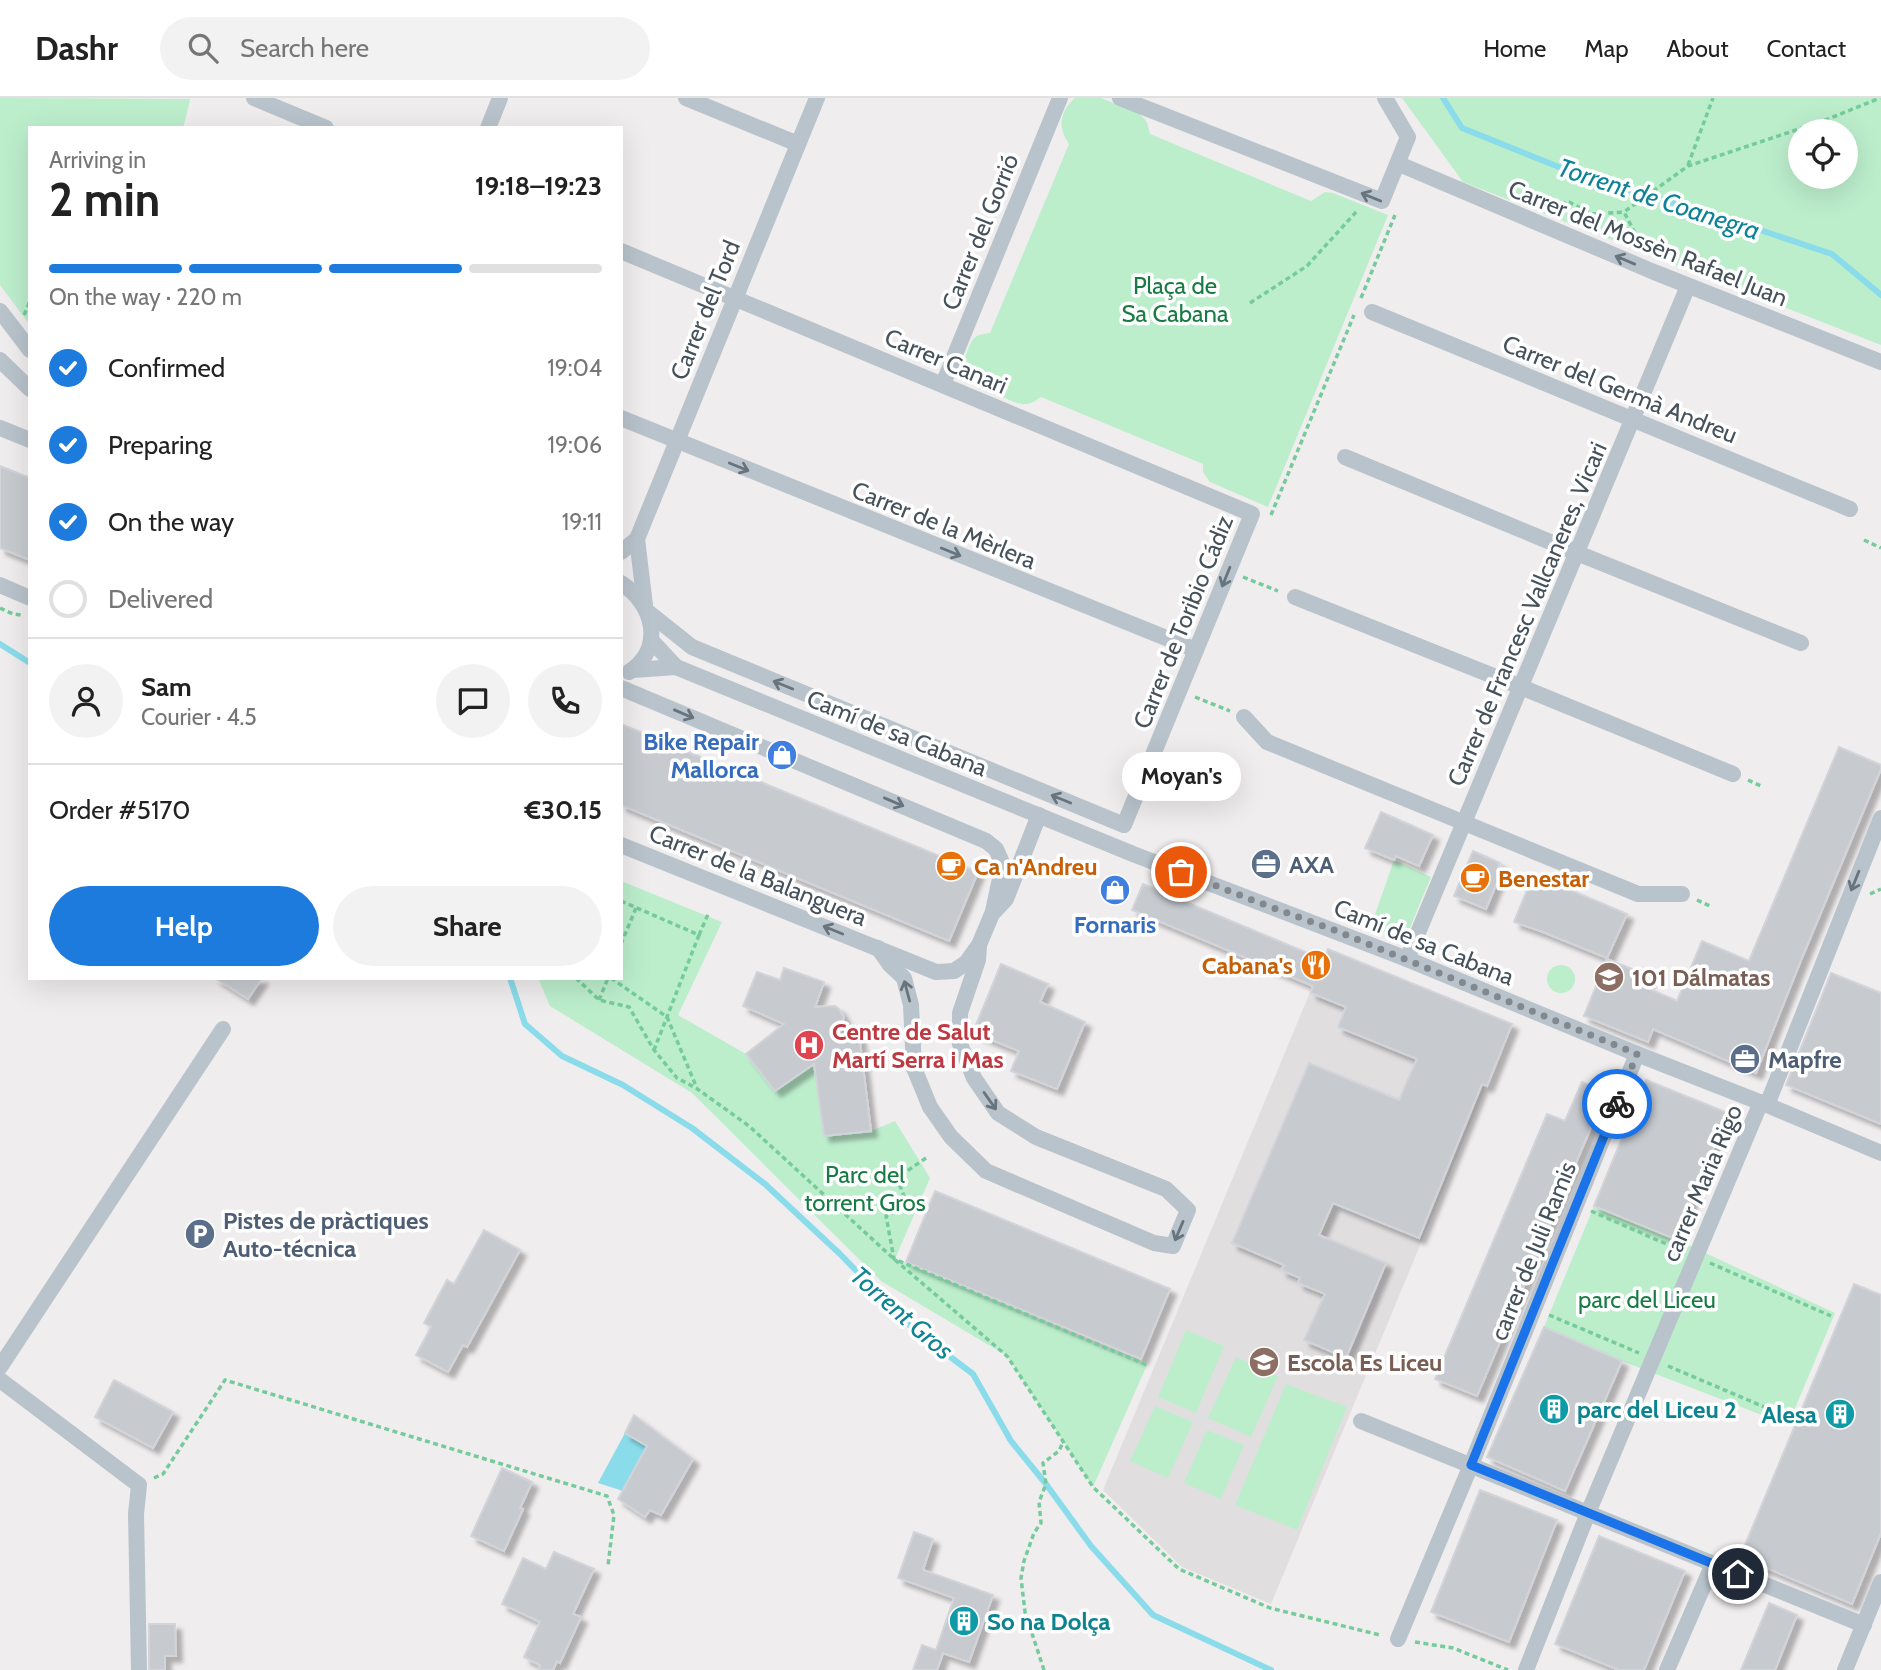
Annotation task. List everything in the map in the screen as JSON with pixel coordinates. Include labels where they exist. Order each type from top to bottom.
[{"type":"street","points":[[254,98],[321,126]]},
{"type":"street","points":[[489,126],[500,98]]},
{"type":"street","points":[[686,98],[798,144]]},
{"type":"street","name":"Carrer del Tord","points":[[651,640],[651,622],[646,608],[637,540],[817,98]]},
{"type":"street","name":"Carrer del Gorrió","points":[[943,384],[1060,98]]},
{"type":"street","points":[[1120,98],[1382,201],[1408,137],[1385,98]]},
{"type":"street","name":"Carrer del Mossèn Rafael Juan","points":[[1398,163],[1654,272],[1881,362]]},
{"type":"street","name":"Carrer Canari","points":[[623,252],[1252,514]]},
{"type":"street","name":"Carrer de Francesc Vallcaneres, Vicari","points":[[1407,959],[1688,286]]},
{"type":"street","points":[[0,311],[28,347]]},
{"type":"street","name":"Carrer del Germà Andreu","points":[[1372,312],[1850,509]]},
{"type":"street","points":[[0,359],[28,387]]},
{"type":"street","points":[[623,419],[676,441]]},
{"type":"street","points":[[0,428],[28,439]]},
{"type":"street","name":"Carrer de la Mèrlera","points":[[676,441],[1196,650]]},
{"type":"street","points":[[1345,457],[1801,643]]},
{"type":"street","name":"Carrer de Toribio Cádiz","points":[[646,608],[692,647],[1124,825],[1252,514]]},
{"type":"street","points":[[623,550],[637,540]]},
{"type":"street","points":[[623,584],[634,591],[646,608]]},
{"type":"street","points":[[0,586],[28,597]]},
{"type":"street","points":[[1295,597],[1733,774]]},
{"type":"street","points":[[627,673],[645,656],[651,640],[676,667]]},
{"type":"street","points":[[627,673],[676,667]]},
{"type":"street","name":"Camí de sa Cabana","points":[[676,667],[1039,816],[1407,959],[1881,1153]]},
{"type":"street","points":[[623,689],[986,841],[996,849],[1003,865],[992,914],[979,945]]},
{"type":"street","points":[[1244,716],[1267,742],[1638,894],[1682,894]]},
{"type":"street","points":[[992,914],[1006,899],[1039,816]]},
{"type":"street","name":"carrer Maria Rigo","points":[[1526,1670],[1588,1513],[1764,1103],[1881,818]]},
{"type":"street","name":"Carrer de la Balanguera","points":[[623,846],[936,972],[954,971],[966,963],[979,945]]},
{"type":"street","name":"Carrer de la Balanguera","points":[[878,948],[904,978],[911,1005],[914,1068],[930,1107],[951,1137],[986,1171],[1154,1243],[1173,1245],[1188,1210],[1166,1189],[1036,1137],[999,1113],[974,1078],[960,1044],[960,1013],[978,960],[979,945]]},
{"type":"street","points":[[0,1367],[223,1029]]},
{"type":"street","name":"carrer de Juli Ramis","points":[[1398,1639],[1637,1054]]},
{"type":"street","points":[[0,1380],[139,1485],[136,1514],[139,1670]]},
{"type":"street","points":[[1361,1421],[1864,1625]]},
{"type":"street","points":[[1667,1670],[1713,1564]]},
{"type":"street","points":[[1845,1670],[1881,1583]]},
{"type":"path","points":[[1688,166],[1713,98]]},
{"type":"path","points":[[1537,222],[1567,201],[1591,214],[1624,212],[1688,166],[1823,121],[1880,98]]},
{"type":"path","points":[[1250,303],[1307,266],[1370,196]]},
{"type":"path","points":[[1252,514],[1270,516],[1399,204]]},
{"type":"path","points":[[1624,212],[1654,272]]},
{"type":"path","points":[[1864,540],[1881,548]]},
{"type":"path","points":[[1228,571],[1295,597]]},
{"type":"path","points":[[1180,691],[1244,716]]},
{"type":"path","points":[[623,902],[699,935]]},
{"type":"path","points":[[623,939],[636,908]]},
{"type":"path","points":[[654,1050],[709,912]]},
{"type":"path","points":[[578,980],[599,1000],[629,1007],[654,1050],[677,1078],[696,1088],[749,1126],[894,1259],[1007,1356],[1093,1487],[1179,1569],[1270,1608],[1398,1639],[1453,1648],[1508,1670]]},
{"type":"path","points":[[599,1000],[609,980]]},
{"type":"path","points":[[613,980],[667,1017],[696,1088]]},
{"type":"path","points":[[894,1259],[886,1216],[906,1204],[897,1178],[926,1158]]},
{"type":"path","points":[[894,1259],[1147,1365]]},
{"type":"path","points":[[139,1485],[163,1474],[225,1380],[607,1496],[614,1515],[608,1566]]},
{"type":"path","points":[[1044,1670],[1025,1612],[1021,1578],[1024,1561],[1041,1523],[1039,1502],[1046,1484],[1043,1463],[1059,1451],[1063,1441]]},
{"type":"shaded area","name":"Escola Es Liceu","points":[[1328,949],[1512,1024],[1271,1604],[1182,1567],[1103,1490]]},
{"type":"green space","points":[[0,98],[190,99],[183,126],[28,126],[28,322],[0,285]]},
{"type":"green space","name":"Plaça de Sa Cabana","points":[[1075,98],[1101,98],[1140,114],[1147,122],[1150,134],[1311,201],[1325,192],[1333,193],[1388,215],[1268,507],[1210,482],[1203,472],[1203,464],[1041,397],[1028,404],[1013,402],[976,386],[966,377],[964,362],[969,347],[977,336],[990,333],[1069,144],[1063,132],[1062,120],[1066,108]]},
{"type":"green space","points":[[1402,98],[1881,98],[1881,345],[1463,182]]},
{"type":"green space","points":[[1394,860],[1431,877],[1404,942],[1371,926]]},
{"type":"green space","name":"Parc del torrent Gros","points":[[623,882],[722,922],[678,1015],[746,1054],[775,1091],[813,1063],[825,1136],[871,1131],[895,1121],[930,1178],[895,1259],[1147,1365],[1093,1487],[1007,1356],[881,1281],[692,1093],[550,1006],[539,980],[623,980]]},
{"type":"green space","points":[[1561,965],[1571,969],[1575,979],[1571,989],[1561,993],[1551,989],[1547,979],[1551,969]]},
{"type":"green space","name":"parc del Liceu","points":[[1594,1206],[1675,1239],[1835,1313],[1788,1425],[1622,1361],[1544,1327]]},
{"type":"green space","points":[[1186,1330],[1224,1346],[1196,1413],[1158,1397]]},
{"type":"green space","points":[[1236,1357],[1278,1376],[1251,1437],[1208,1418]]},
{"type":"green space","points":[[1286,1384],[1347,1407],[1297,1530],[1235,1505]]},
{"type":"green space","points":[[1155,1406],[1193,1422],[1168,1478],[1130,1461]]},
{"type":"green space","points":[[1207,1430],[1244,1445],[1221,1499],[1184,1483]]},
{"type":"water","points":[[625,1433],[647,1446],[623,1491],[598,1483]]},
{"type":"building","points":[[0,466],[28,477],[28,559],[0,548]]},
{"type":"building","points":[[623,725],[978,872],[949,941],[623,806]]},
{"type":"building","points":[[1839,747],[1881,765],[1881,769],[1756,1073],[1653,1029],[1648,1042],[1584,1016],[1607,959],[1650,976],[1645,987],[1677,1001],[1702,941],[1749,961]]},
{"type":"building","points":[[1381,812],[1433,835],[1419,866],[1396,856],[1394,860],[1365,848]]},
{"type":"building","points":[[1473,851],[1500,863],[1498,866],[1503,868],[1486,909],[1454,896]]},
{"type":"building","points":[[1542,878],[1627,914],[1607,958],[1514,922],[1531,880],[1539,884]]},
{"type":"building","points":[[1143,884],[1324,960],[1328,949],[1512,1024],[1487,1086],[1482,1084],[1419,1238],[1333,1203],[1319,1235],[1386,1263],[1346,1358],[1304,1340],[1325,1294],[1298,1283],[1300,1278],[1281,1270],[1284,1265],[1232,1243],[1309,1063],[1399,1100],[1417,1059],[1338,1027],[1346,1007],[1311,993],[1313,986],[1132,910]]},
{"type":"building","points":[[1001,964],[1048,984],[1040,1002],[1085,1022],[1057,1089],[1011,1071],[1019,1051],[977,1034],[976,1025]]},
{"type":"building","name":"Centre de Salut Martí Serra i Mas","points":[[784,968],[824,982],[815,1007],[835,1006],[839,1009],[844,1017],[839,1036],[859,1034],[871,1131],[824,1136],[814,1064],[775,1091],[746,1054],[784,1024],[743,1006],[757,972],[780,980]]},
{"type":"building","points":[[1831,973],[1881,993],[1881,1124],[1786,1085]]},
{"type":"building","points":[[218,980],[261,980],[248,999]]},
{"type":"building","points":[[1646,1080],[1728,1113],[1675,1239],[1594,1206]]},
{"type":"building","points":[[1582,1082],[1606,1092],[1477,1396],[1435,1379],[1547,1114],[1565,1121]]},
{"type":"building","points":[[935,1191],[1170,1289],[1141,1359],[906,1262]]},
{"type":"building","points":[[484,1230],[520,1250],[467,1347],[463,1345],[448,1372],[416,1355],[431,1327],[424,1323],[447,1280],[454,1284]]},
{"type":"building","name":"Alesa","points":[[1854,1284],[1881,1295],[1881,1533],[1852,1604],[1740,1557]]},
{"type":"building","name":"parc del Liceu 2","points":[[1544,1327],[1622,1361],[1565,1491],[1487,1457]]},
{"type":"building","points":[[114,1380],[173,1412],[153,1448],[95,1417]]},
{"type":"building","points":[[634,1415],[693,1459],[661,1515],[650,1510],[645,1517],[618,1499],[647,1446],[625,1433]]},
{"type":"building","points":[[502,1468],[532,1482],[504,1551],[471,1536]]},
{"type":"building","points":[[1480,1490],[1557,1520],[1509,1642],[1431,1612]]},
{"type":"building","name":"So na Dolça","points":[[914,1532],[933,1539],[923,1570],[993,1595],[969,1662],[943,1653],[937,1670],[913,1670],[922,1645],[936,1650],[954,1598],[898,1578]]},
{"type":"building","points":[[1599,1536],[1685,1571],[1644,1670],[1619,1670],[1555,1644]]},
{"type":"building","points":[[554,1552],[594,1569],[573,1614],[581,1617],[560,1663],[557,1661],[553,1670],[539,1670],[540,1665],[524,1657],[540,1622],[502,1604],[523,1558],[546,1569]]},
{"type":"building","points":[[1769,1603],[1797,1615],[1775,1670],[1741,1670]]},
{"type":"building","points":[[149,1624],[175,1624],[176,1656],[165,1656],[165,1670],[149,1670]]},
{"type":"waterway","name":"Torrent de Coanegra","points":[[1443,98],[1462,128],[1579,175],[1718,216],[1832,254],[1881,295]]},
{"type":"waterway","name":"Torrent Gros","points":[[0,644],[28,662]]},
{"type":"waterway","name":"Torrent Gros","points":[[511,980],[525,1024],[562,1056],[623,1085],[692,1128],[765,1184],[840,1254],[912,1328],[973,1374],[1011,1441],[1091,1546],[1153,1615],[1271,1670]]},
{"type":"way so far","points":[[1181,872],[1334,930],[1637,1054],[1617,1104]]},
{"type":"place","name":"Bike Repair Mallorca","points":[[782,755]]},
{"type":"place","name":"AXA","points":[[1266,864]]},
{"type":"place","name":"Ca n'Andreu","points":[[951,866]]},
{"type":"place","name":"Moyan's","points":[[1181,872]]},
{"type":"place","name":"Benestar","points":[[1475,878]]},
{"type":"place","name":"Fornaris","points":[[1115,890]]},
{"type":"place","name":"Cabana's","points":[[1316,965]]},
{"type":"place","name":"101 Dálmatas","points":[[1609,977]]},
{"type":"place","name":"Centre de Salut Martí Serra i Mas","points":[[809,1045]]},
{"type":"place","name":"Mapfre","points":[[1745,1059]]},
{"type":"place","name":"Pistes de pràctiques Auto-técnica","points":[[200,1234]]},
{"type":"place","name":"Escola Es Liceu","points":[[1264,1362]]},
{"type":"place","name":"parc del Liceu 2","points":[[1554,1409]]},
{"type":"place","name":"Alesa","points":[[1840,1414]]},
{"type":"place","name":"So na Dolça","points":[[964,1621]]},
{"type":"route","points":[[1617,1104],[1471,1465],[1738,1574]]}]
